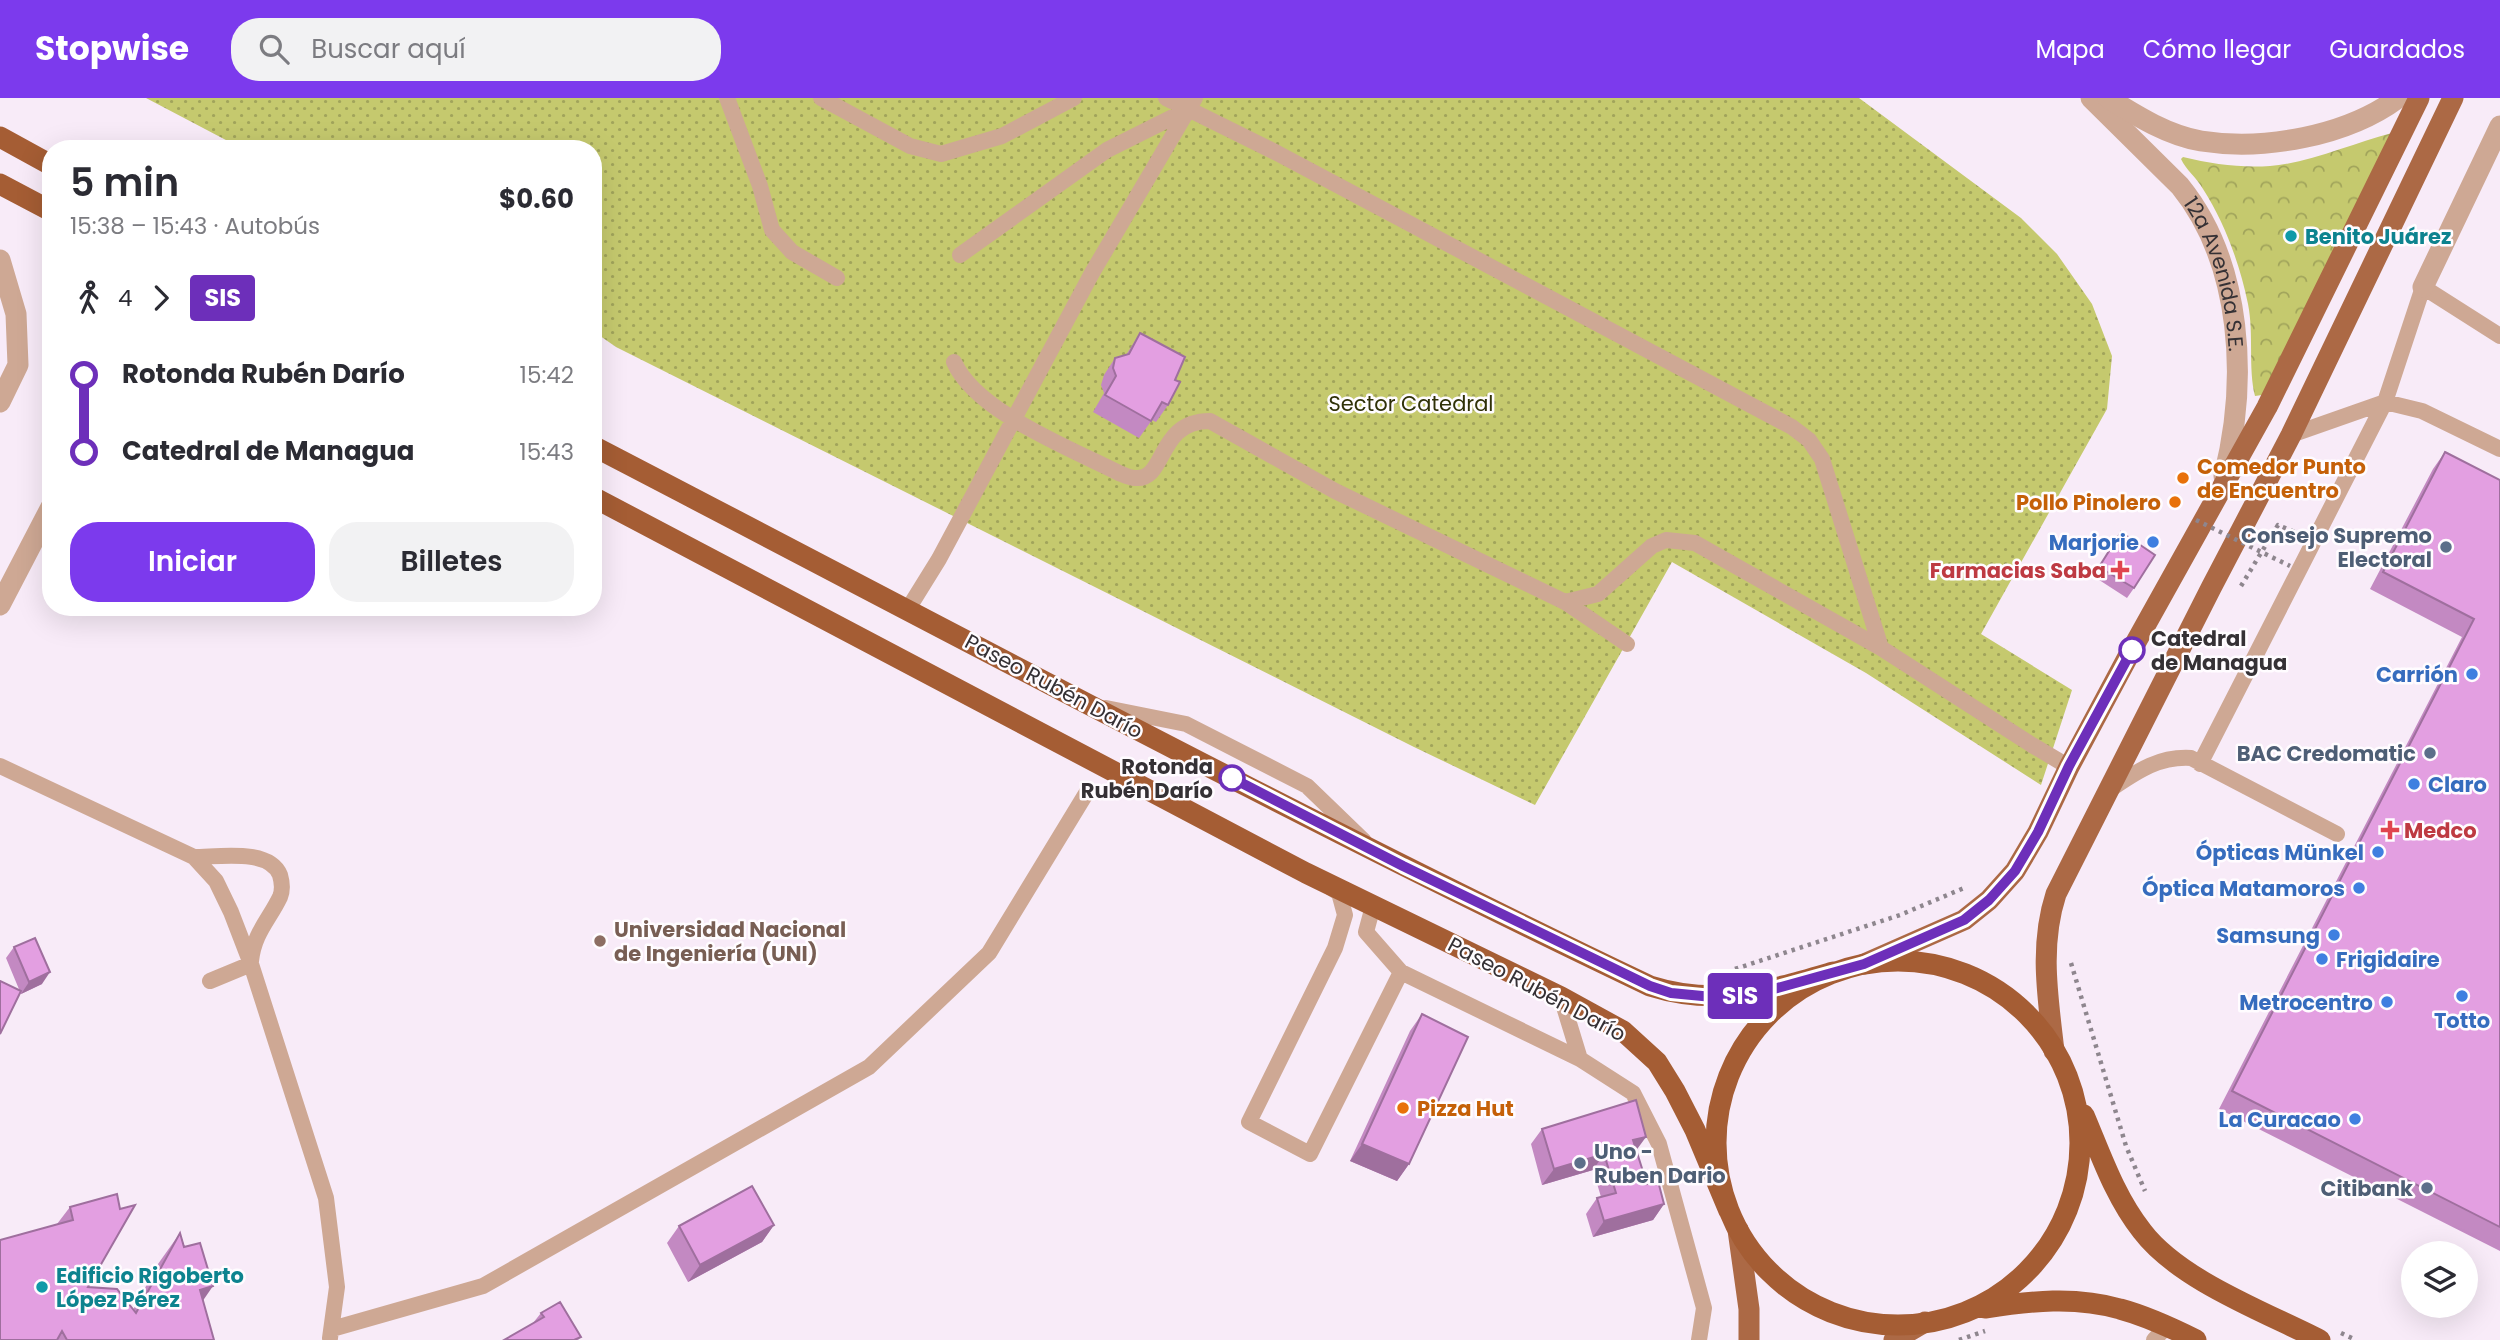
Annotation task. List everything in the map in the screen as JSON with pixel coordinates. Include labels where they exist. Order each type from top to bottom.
[{"type":"highway","points":[[0,137],[42,160]]},
{"type":"highway","points":[[0,153],[42,161]]},
{"type":"highway","points":[[0,184],[42,206]]},
{"type":"highway","name":"Paseo Rubén Darío","points":[[602,451],[1088,705],[1376,852],[1650,986],[1671,993],[1723,998],[1748,995],[1833,972]]},
{"type":"highway","name":"Paseo Rubén Darío","points":[[602,502],[1306,873],[1561,997],[1623,1031],[1657,1062],[1675,1091],[1695,1130],[1733,1220]]},
{"type":"highway","points":[[2196,1340],[2160,1333],[2122,1309],[2079,1302],[2034,1302],[1896,1325],[1867,1322],[1817,1306],[1774,1277],[1756,1258],[1733,1220],[1718,1170],[1716,1142],[1721,1103],[1734,1065],[1755,1032],[1782,1003],[1833,972],[1864,964],[1892,961],[1928,963],[1974,976],[2014,1001],[2032,1017],[2069,1081],[2123,1204],[2142,1232],[2159,1250],[2180,1267],[2212,1286],[2327,1335]]},
{"type":"highway","points":[[1969,1311],[2014,1284],[2037,1261],[2062,1222],[2074,1190],[2080,1156],[2069,1081]]},
{"type":"main road","points":[[1864,964],[1964,920],[1989,900],[2015,871],[2069,766],[2267,407],[2419,98]]},
{"type":"main road","points":[[2054,1051],[2045,954],[2056,894],[2291,435],[2454,98]]},
{"type":"main road","points":[[1733,1220],[1749,1309],[1749,1340]]},
{"type":"main road","points":[[1894,1340],[1925,1322]]},
{"type":"street","name":"12a Avenida S.E.","points":[[2091,98],[2180,186],[2202,220],[2217,255],[2231,308],[2237,375],[2232,445],[2220,491]]},
{"type":"street","points":[[2108,98],[2157,127],[2201,141],[2269,143],[2343,127],[2375,113],[2398,98]]},
{"type":"street","points":[[2423,287],[2500,126]]},
{"type":"street","points":[[0,260],[16,314],[18,365],[0,402]]},
{"type":"street","points":[[0,605],[42,524]]},
{"type":"lane","points":[[727,98],[760,186],[772,230],[792,252],[837,278]]},
{"type":"lane","points":[[821,98],[910,146],[941,154],[1003,136],[1074,98]]},
{"type":"lane","points":[[1166,98],[1192,103],[1277,153],[1792,426],[1809,440],[1822,459],[1881,648]]},
{"type":"lane","points":[[960,256],[1107,150],[1192,103]]},
{"type":"lane","points":[[908,609],[939,559],[1092,273],[1192,103]]},
{"type":"lane","points":[[2200,764],[2385,402],[2423,287],[2500,336]]},
{"type":"lane","points":[[954,362],[960,376],[972,390],[1013,419],[1134,478],[1143,478],[1155,468],[1180,428],[1196,421],[1210,421],[1335,491],[1565,602],[1627,644]]},
{"type":"lane","points":[[2291,435],[2385,402],[2422,411],[2500,449]]},
{"type":"lane","points":[[1565,602],[1598,594],[1652,546],[1666,540],[1695,543],[1881,648],[2032,746],[2069,766]]},
{"type":"lane","points":[[2106,793],[2139,770],[2173,757],[2191,758],[2337,834]]},
{"type":"lane","points":[[0,766],[194,857],[209,871],[223,895],[251,964],[326,1198],[337,1287],[331,1335],[483,1286],[869,1067],[989,953],[1087,792]]},
{"type":"lane","points":[[194,857],[256,857],[275,867],[282,893],[255,941],[251,964]]},
{"type":"lane","points":[[223,895],[222,879],[230,867],[238,860],[256,857]]},
{"type":"lane","points":[[1306,873],[1339,893],[1345,915],[1335,948],[1249,1122],[1310,1154],[1401,972]]},
{"type":"lane","points":[[1373,906],[1366,932],[1401,972],[1580,1059],[1633,1093],[1659,1144],[1704,1308],[1699,1340]]},
{"type":"lane","points":[[209,982],[251,964]]},
{"type":"lane","points":[[1561,997],[1580,1059]]},
{"type":"path","points":[[2196,520],[2290,566]]},
{"type":"path","points":[[2238,592],[2278,525],[2304,536]]},
{"type":"path","points":[[1727,971],[1750,966],[1887,920],[1973,884]]},
{"type":"path","points":[[2311,885],[2330,894]]},
{"type":"path","points":[[2070,956],[2126,1146],[2150,1200]]},
{"type":"path","points":[[2327,1335],[2356,1340]]},
{"type":"green space","name":"Sector Catedral","points":[[146,98],[1859,98],[2021,218],[2057,254],[2092,304],[2112,356],[2107,409],[1981,634],[2072,690],[2041,785],[1866,673],[1672,562],[1535,805],[616,347],[602,337],[602,140],[226,140]]},
{"type":"green space","points":[[2392,133],[2262,395],[2255,396],[2250,315],[2236,259],[2211,202],[2181,159],[2183,157],[2237,166],[2270,166],[2315,157]]},
{"type":"building","points":[[1140,333],[1185,357],[1175,380],[1180,382],[1168,405],[1162,402],[1151,421],[1105,395],[1116,376],[1113,368],[1115,358],[1129,354]]},
{"type":"building","name":"Metrocentro","points":[[2445,452],[2500,480],[2500,1227],[2232,1091],[2474,619],[2383,572]]},
{"type":"building","name":"Farmacias Saba","points":[[2121,532],[2155,555],[2134,588],[2099,567]]},
{"type":"building","points":[[35,938],[50,972],[29,982],[14,947]]},
{"type":"building","points":[[0,981],[21,991],[0,1034]]},
{"type":"building","name":"Pizza Hut","points":[[1422,1014],[1468,1037],[1409,1164],[1362,1144]]},
{"type":"building","points":[[1636,1100],[1646,1137],[1633,1140],[1647,1184],[1658,1181],[1664,1204],[1604,1221],[1597,1198],[1616,1193],[1604,1154],[1554,1169],[1542,1129]]},
{"type":"building","points":[[752,1186],[774,1225],[700,1265],[679,1226]]},
{"type":"building","points":[[117,1194],[120,1209],[135,1205],[88,1287],[117,1289],[136,1313],[180,1233],[184,1247],[200,1243],[213,1286],[200,1290],[214,1340],[67,1340],[62,1331],[57,1340],[0,1340],[0,1240],[73,1220],[70,1207]]},
{"type":"building","points":[[560,1302],[581,1337],[574,1340],[504,1340],[544,1317],[541,1313]]},
{"type":"bus line","name":"SIS","points":[[1232,778],[1403,866],[1650,986],[1693,996],[1723,998],[1748,995],[1864,964],[1964,920],[1989,900],[2015,871],[2038,832],[2069,766],[2132,650]]},
{"type":"place","name":"Benito Juárez","points":[[2291,236]]},
{"type":"place","name":"Comedor Punto de Encuentro","points":[[2183,478]]},
{"type":"place","name":"Pollo Pinolero","points":[[2175,502]]},
{"type":"place","name":"Marjorie","points":[[2153,542]]},
{"type":"place","name":"Consejo Supremo Electoral","points":[[2446,547]]},
{"type":"place","name":"Farmacias Saba","points":[[2120,570]]},
{"type":"place","name":"Catedral de Managua","points":[[2132,650]]},
{"type":"place","name":"Carrión","points":[[2472,674]]},
{"type":"place","name":"BAC Credomatic","points":[[2430,753]]},
{"type":"place","name":"Rotonda Rubén Darío","points":[[1232,778]]},
{"type":"place","name":"Claro","points":[[2414,784]]},
{"type":"place","name":"Medco","points":[[2390,830]]},
{"type":"place","name":"Ópticas Münkel","points":[[2378,852]]},
{"type":"place","name":"Óptica Matamoros","points":[[2359,888]]},
{"type":"place","name":"Samsung","points":[[2334,935]]},
{"type":"place","name":"Universidad Nacional de Ingeniería (UNI)","points":[[600,941]]},
{"type":"place","name":"Frigidaire","points":[[2322,959]]},
{"type":"place","name":"Totto","points":[[2462,996]]},
{"type":"place","name":"Metrocentro","points":[[2387,1002]]},
{"type":"place","name":"Pizza Hut","points":[[1403,1108]]},
{"type":"place","name":"La Curacao","points":[[2355,1119]]},
{"type":"place","name":"Uno - Ruben Dario","points":[[1580,1163]]},
{"type":"place","name":"Citibank","points":[[2427,1188]]},
{"type":"place","name":"Edificio Rigoberto López Pérez","points":[[42,1287]]}]
